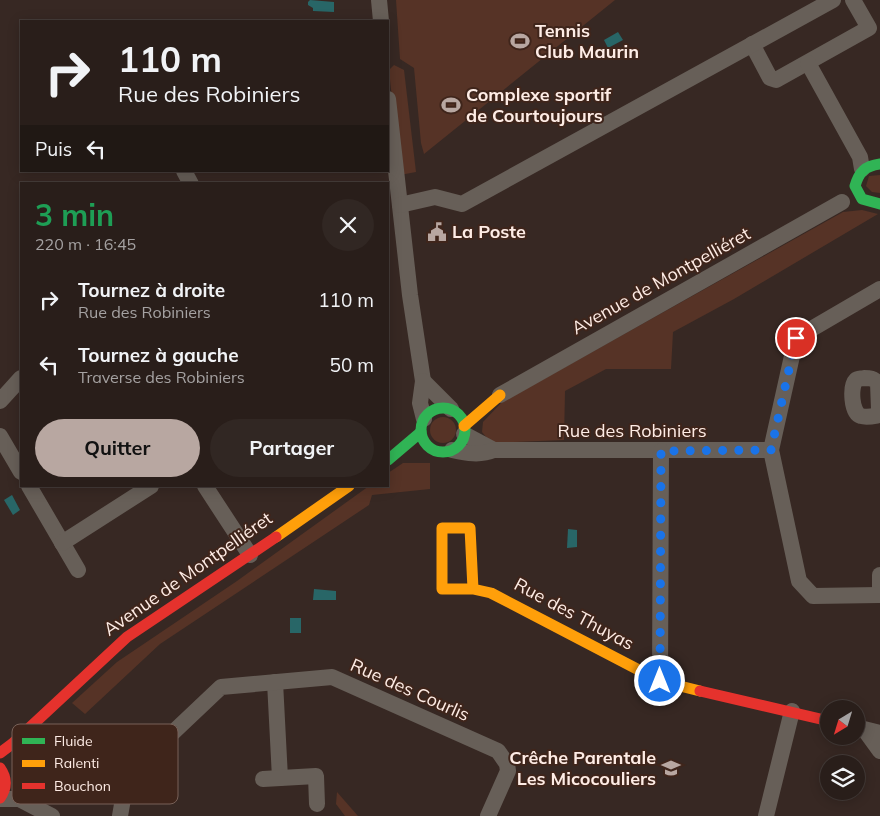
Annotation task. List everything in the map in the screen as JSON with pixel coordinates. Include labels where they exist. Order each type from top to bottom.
[{"type":"street","points":[[380,0],[381,20]]},
{"type":"street","points":[[400,205],[435,197],[462,204],[832,0]]},
{"type":"street","points":[[752,44],[770,78],[776,80],[808,64],[874,25],[853,0]]},
{"type":"street","points":[[808,64],[868,164]]},
{"type":"street","points":[[389,108],[410,295],[423,381],[420,403],[422,425],[428,445]]},
{"type":"street","name":"Avenue de Montpelliéret","points":[[842,202],[855,186],[857,177],[868,164]]},
{"type":"street","points":[[855,186],[862,199],[880,204]]},
{"type":"street","name":"Avenue de Montpelliéret","points":[[453,411],[500,394],[842,202],[862,199]]},
{"type":"street","points":[[880,289],[796,338],[771,450],[799,581],[813,596],[880,595],[880,575]]},
{"type":"street","points":[[0,402],[20,379]]},
{"type":"street","points":[[391,457],[408,449],[428,445],[439,451],[452,450],[462,440],[464,430],[460,416],[423,381]]},
{"type":"street","name":"Avenue de Montpelliéret","points":[[464,430],[500,394]]},
{"type":"street","points":[[391,457],[422,425],[432,410],[438,408],[453,411]]},
{"type":"street","name":"Rue des Robiniers","points":[[464,430],[494,450]]},
{"type":"street","points":[[0,436],[20,470]]},
{"type":"street","name":"Rue des Robiniers","points":[[452,450],[467,453],[486,453],[494,450],[771,450]]},
{"type":"street","points":[[660,681],[661,451]]},
{"type":"street","points":[[30,487],[78,570]]},
{"type":"street","points":[[62,543],[149,487]]},
{"type":"street","points":[[205,487],[250,555]]},
{"type":"street","name":"Avenue de Montpelliéret","points":[[33,724],[127,637],[348,487]]},
{"type":"street","name":"Rue des Thuyas","points":[[473,589],[470,528],[442,528],[442,589],[473,589],[491,593],[660,681],[820,718]]},
{"type":"street","name":"Rue des Courlis","points":[[178,727],[221,687],[332,676],[498,752],[508,764],[508,771],[488,816]]},
{"type":"street","points":[[275,682],[280,778]]},
{"type":"street","points":[[766,816],[792,711]]},
{"type":"street","points":[[867,730],[880,751]]},
{"type":"street","points":[[0,799],[6,789],[4,775],[12,744]]},
{"type":"street","name":"Avenue de Montpelliéret","points":[[0,753],[12,744]]},
{"type":"street","points":[[4,775],[12,789]]},
{"type":"street","points":[[263,779],[316,776],[317,804]]},
{"type":"street","points":[[28,804],[52,816]]},
{"type":"shaded area","name":"Complexe sportif de Courtoujours","points":[[396,0],[615,0],[424,154],[421,143],[414,68],[400,59]]},
{"type":"shaded area","points":[[394,65],[404,70],[416,172],[400,175],[389,70]]},
{"type":"shaded area","points":[[880,175],[880,193],[872,192],[866,186],[869,176]]},
{"type":"shaded area","points":[[862,210],[878,214],[734,299],[673,332],[671,369],[606,369],[565,391],[564,440],[491,443],[482,432],[483,422],[501,403],[843,212]]},
{"type":"shaded area","points":[[443,417],[453,420],[456,430],[453,440],[443,443],[433,440],[430,430],[433,420]]},
{"type":"shaded area","points":[[403,463],[430,463],[430,489],[372,495],[369,505],[160,644],[85,714],[72,703],[117,662],[237,581],[368,487],[389,487],[389,472]]},
{"type":"shaded area","points":[[337,792],[358,816],[345,816],[336,804]]},
{"type":"water","points":[[310,0],[334,2],[334,12],[313,11],[313,8],[308,5]]},
{"type":"water","points":[[618,32],[623,40],[608,48],[604,40]]},
{"type":"water","points":[[12,495],[20,510],[13,515],[4,500]]},
{"type":"water","points":[[568,529],[577,530],[577,547],[567,548]]},
{"type":"water","points":[[314,589],[336,591],[336,600],[313,600]]},
{"type":"water","points":[[290,618],[301,618],[301,633],[290,633]]},
{"type":"traffic: fast","points":[[880,164],[863,170],[855,186],[862,199],[880,204]]},
{"type":"traffic: fast","points":[[443,408],[455,412],[461,418],[465,430],[461,442],[455,448],[443,452],[431,448],[425,442],[421,430],[425,418],[431,412],[443,408]]},
{"type":"traffic: fast","points":[[389,459],[421,432]]},
{"type":"traffic: slow","points":[[464,426],[500,395]]},
{"type":"traffic: slow","points":[[276,537],[348,487]]},
{"type":"traffic: slow","points":[[473,589],[470,528],[442,528],[442,589],[473,589],[491,593],[660,681],[700,691]]},
{"type":"traffic: jam","points":[[33,724],[127,637],[276,537]]},
{"type":"traffic: jam","points":[[700,691],[820,719]]},
{"type":"traffic: jam","points":[[0,753],[12,744]]},
{"type":"traffic: jam","points":[[0,768],[5,783],[0,798]]},
{"type":"place","name":"Tennis Club Maurin","points":[[520,41]]},
{"type":"place","name":"Complexe sportif de Courtoujours","points":[[451,105]]},
{"type":"place","name":"La Poste","points":[[437,232]]},
{"type":"place","name":"Crêche Parentale Les Micocouliers","points":[[671,768]]},
{"type":"route","points":[[660,681],[661,451],[771,450],[796,338]]}]
